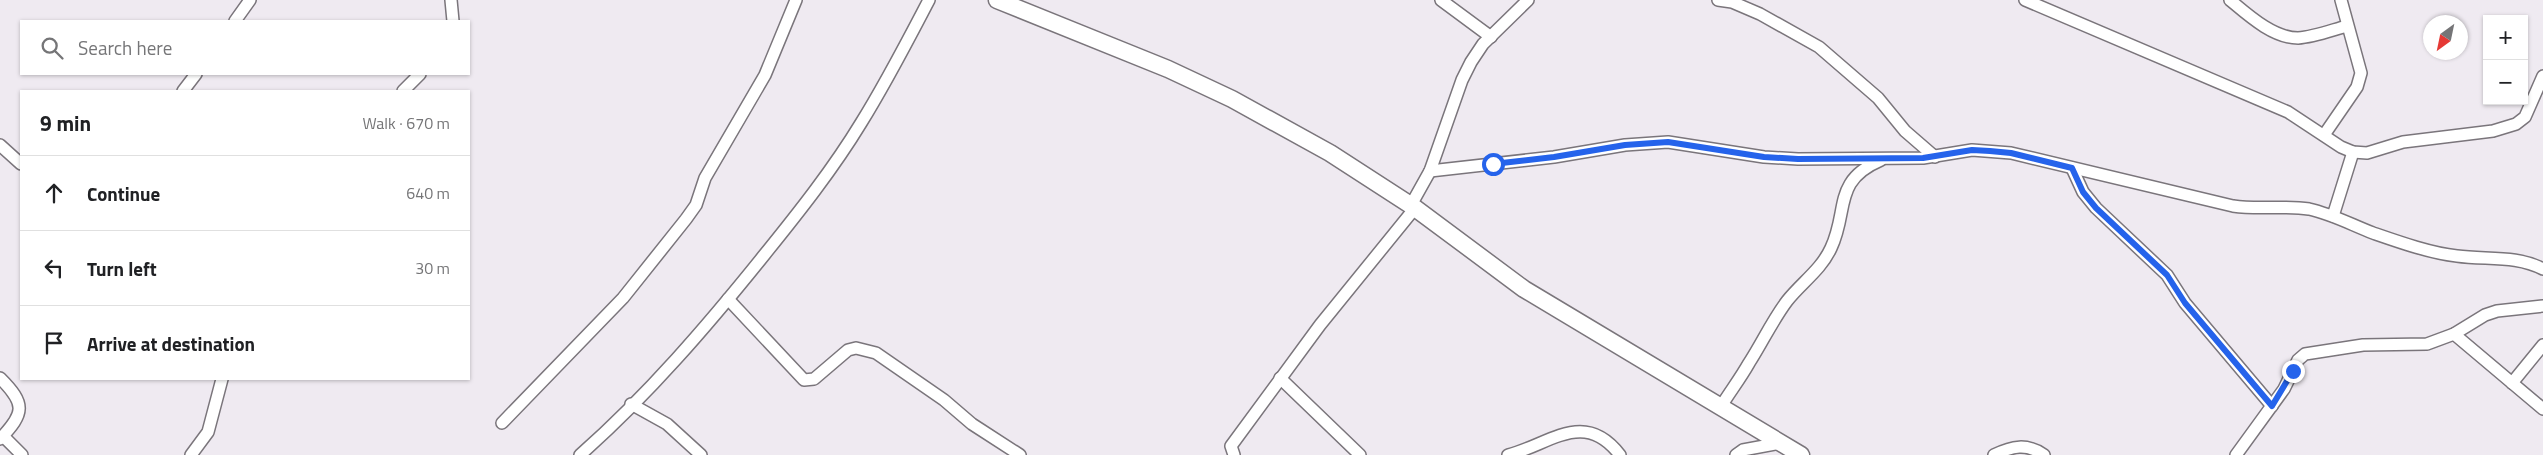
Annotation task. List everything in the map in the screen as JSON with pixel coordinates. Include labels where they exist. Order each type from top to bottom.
[{"type":"street","points":[[237,20],[250,0]]},
{"type":"street","points":[[451,0],[453,20]]},
{"type":"street","points":[[502,423],[624,298],[696,205],[705,178],[765,75],[796,0]]},
{"type":"street","points":[[580,455],[663,374],[728,299],[821,183],[851,139],[893,70],[929,0]]},
{"type":"street","points":[[997,0],[1021,4],[1168,69],[1232,99],[1330,153],[1413,207],[1524,290],[1801,455]]},
{"type":"street","points":[[1441,0],[1491,37]]},
{"type":"street","points":[[1234,455],[1230,449],[1234,442],[1280,378],[1320,324],[1413,207],[1430,171],[1470,62],[1491,37],[1528,0]]},
{"type":"street","points":[[1718,0],[1732,2],[1760,14],[1818,47],[1878,98],[1905,130],[1935,157]]},
{"type":"street","points":[[2025,0],[2288,112],[2341,147],[2353,152],[2366,153],[2403,142],[2492,131],[2516,124],[2525,117],[2543,76]]},
{"type":"street","points":[[2230,0],[2255,20],[2272,30],[2295,38],[2313,36],[2347,26]]},
{"type":"street","points":[[2324,135],[2360,81],[2359,60],[2347,26],[2341,0]]},
{"type":"street","points":[[183,90],[195,75]]},
{"type":"street","points":[[404,90],[419,75]]},
{"type":"street","points":[[1430,171],[1554,157],[1625,145],[1668,142],[1764,157],[1935,157],[1972,150],[1990,151],[2011,153],[2233,206],[2255,209],[2309,209],[2333,216],[2374,233],[2439,252],[2458,256],[2524,261],[2543,269]]},
{"type":"street","points":[[0,146],[20,163]]},
{"type":"street","points":[[2333,216],[2353,152]]},
{"type":"street","points":[[1720,408],[1782,308],[1817,269],[1831,250],[1839,225],[1843,196],[1849,186],[1864,168],[1884,158]]},
{"type":"street","points":[[2072,168],[2083,192],[2096,208],[2167,275],[2185,303],[2272,406]]},
{"type":"street","points":[[728,299],[804,380],[814,378],[848,350],[856,348],[876,353],[944,400],[972,424],[1020,455]]},
{"type":"street","points":[[2236,455],[2284,389],[2298,360],[2305,354],[2363,344],[2427,344],[2454,334],[2485,315],[2497,311],[2543,306]]},
{"type":"street","points":[[2454,334],[2543,410]]},
{"type":"street","points":[[2512,383],[2543,345]]},
{"type":"street","points":[[0,378],[20,402],[21,412],[16,422],[1,438],[22,455]]},
{"type":"street","points":[[1280,378],[1360,455]]},
{"type":"street","points":[[191,455],[208,432],[222,380]]},
{"type":"street","points":[[631,404],[667,424],[701,455]]},
{"type":"street","points":[[1508,455],[1531,449],[1555,435],[1567,432],[1582,432],[1601,437],[1620,455]]},
{"type":"street","points":[[1736,455],[1742,450],[1781,443]]},
{"type":"street","points":[[1994,455],[2012,447],[2024,446],[2044,455]]},
{"type":"route","points":[[1493,164],[1511,160],[1536,160],[1625,145],[1668,142],[1702,146],[1737,154],[1798,159],[1923,158],[1972,150],[1990,151],[2011,153],[2025,158],[2072,168],[2083,192],[2096,208],[2167,275],[2185,303],[2272,406],[2284,389],[2293,371]]}]
